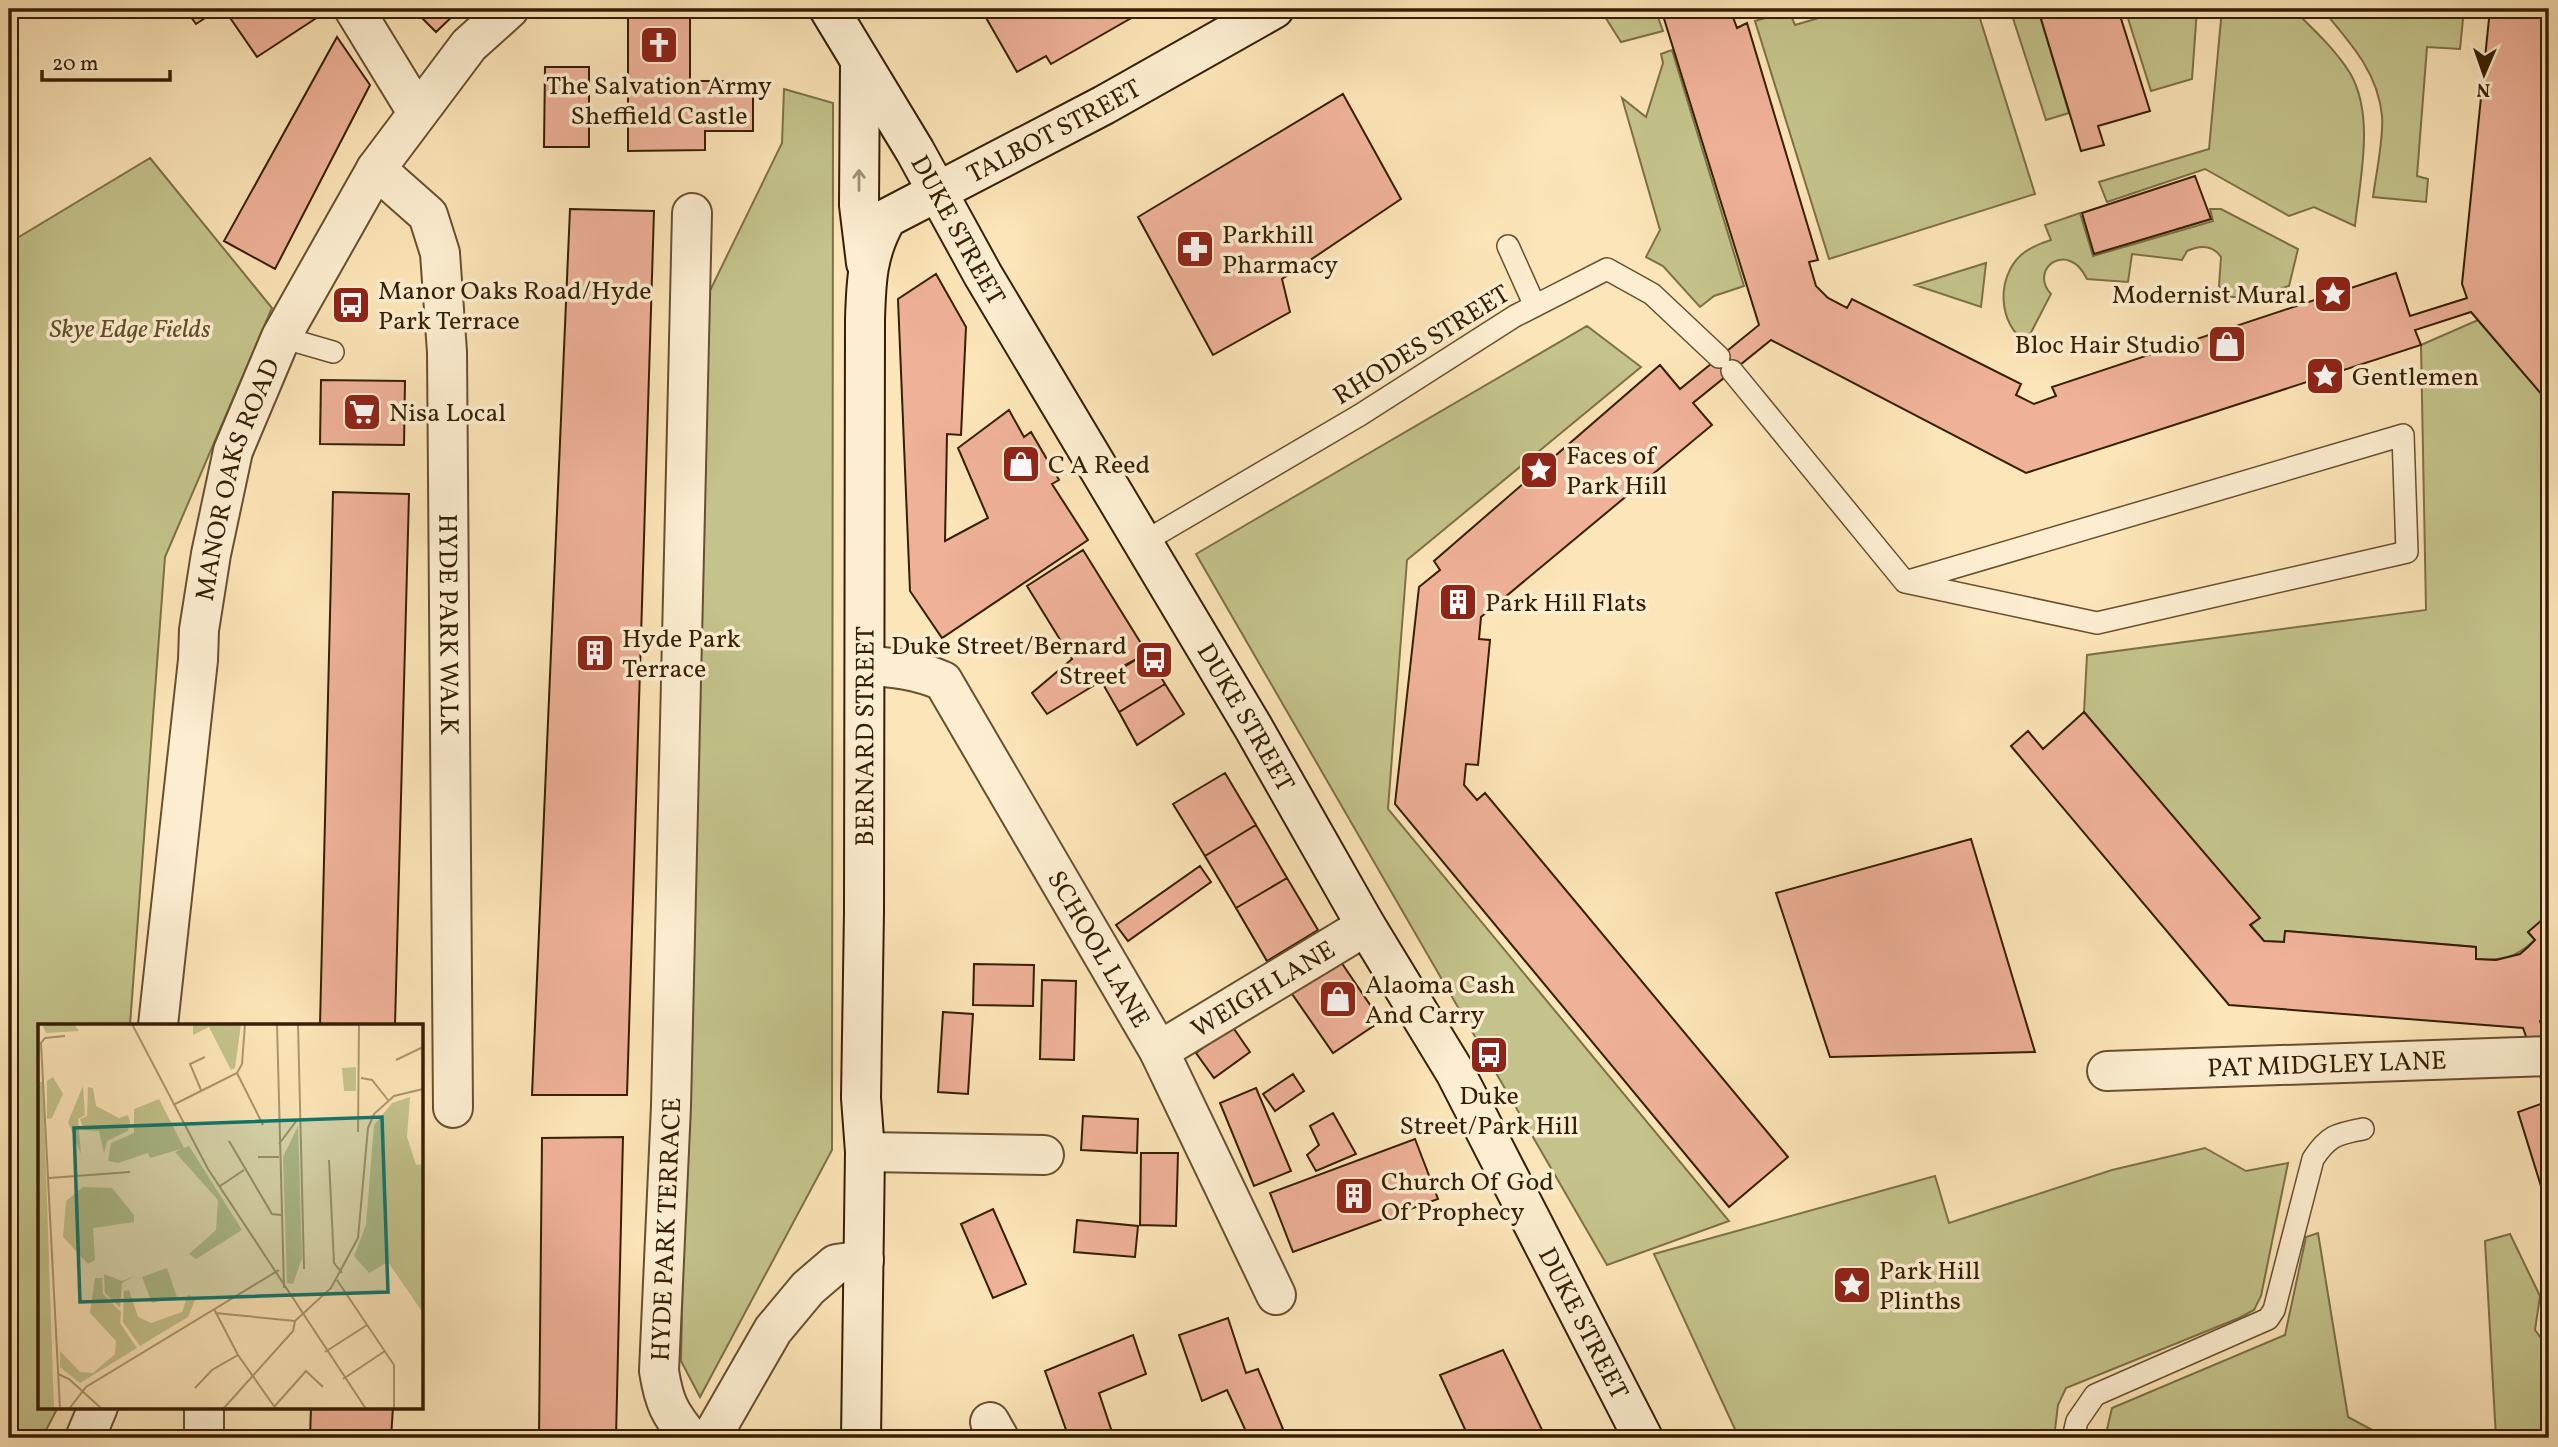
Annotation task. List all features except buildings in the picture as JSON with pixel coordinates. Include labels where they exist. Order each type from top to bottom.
[{"type":"street","points":[[354,9],[417,112]]},
{"type":"street","name":"MANOR OAKS ROAD","points":[[158,1024],[198,660],[199,630],[211,554],[233,451],[281,337],[376,169],[469,45],[509,9]]},
{"type":"street","name":"DUKE STREET","points":[[829,9],[938,193],[983,275],[1253,727],[1366,926],[1455,1072],[1643,1438]]},
{"type":"street","name":"TALBOT STREET","points":[[865,320],[867,272],[876,237],[887,218],[1104,105],[1274,9]]},
{"type":"street","points":[[860,63],[859,205],[867,272]]},
{"type":"street","name":"HYDE PARK WALK","points":[[376,169],[428,215],[440,253],[447,352],[453,1108]]},
{"type":"street","name":"HYDE PARK TERRACE","points":[[690,1438],[674,1420],[664,1399],[659,1371],[671,1105],[692,213]]},
{"type":"street","name":"BERNARD STREET","points":[[861,1438],[865,1152],[861,1098],[865,320]]},
{"type":"street","name":"SCHOOL LANE","points":[[865,666],[901,667],[943,681],[1159,1051],[1276,1295]]},
{"type":"street","name":"WEIGH LANE","points":[[1159,1051],[1366,926]]},
{"type":"street","name":"PAT MIDGLEY LANE","points":[[2107,1071],[2549,1056]]},
{"type":"street","points":[[865,1152],[1044,1155]]},
{"type":"street","points":[[711,1438],[773,1330],[808,1288],[836,1264],[864,1260]]},
{"type":"street","points":[[85,1438],[98,1408]]},
{"type":"street","points":[[204,1408],[204,1438]]},
{"type":"lane","points":[[1508,246],[1535,306]]},
{"type":"lane","name":"RHODES STREET","points":[[1142,543],[1360,415],[1515,316],[1607,269],[1652,294],[1726,364],[1905,582]]},
{"type":"lane","points":[[281,337],[333,352]]},
{"type":"lane","points":[[2403,435],[2407,552],[2097,623],[1905,582],[2403,435]]},
{"type":"lane","points":[[2073,1438],[2077,1422],[2095,1395],[2268,1319],[2274,1310],[2313,1159],[2323,1144],[2337,1134],[2362,1129]]},
{"type":"green space","points":[[1600,9],[1655,9],[1663,31],[1621,42]]},
{"type":"green space","points":[[1849,9],[1977,9],[2035,194],[1829,259],[1755,21],[1789,11],[1795,25]]},
{"type":"green space","points":[[2010,9],[2038,9],[2069,113],[2046,120]]},
{"type":"green space","points":[[2125,9],[2197,9],[2192,79],[2151,91]]},
{"type":"green space","points":[[2222,9],[2293,9],[2331,47],[2350,73],[2358,90],[2364,128],[2355,226],[2314,207],[2289,216],[2205,169],[2107,202],[2099,182],[2209,149]]},
{"type":"green space","points":[[2322,9],[2464,9],[2460,49],[2427,47],[2417,176],[2428,179],[2426,202],[2373,197],[2382,134],[2382,116],[2375,85],[2361,58]]},
{"type":"green space","points":[[1672,50],[1744,286],[1714,296],[1700,307],[1663,266],[1646,257],[1660,230],[1622,98],[1646,117],[1663,63],[1661,54]]},
{"type":"green space","points":[[784,89],[833,103],[832,1150],[700,1397],[681,1361],[703,305],[782,143]]},
{"type":"green space","name":"Skye Edge Fields","points":[[150,158],[272,308],[165,557],[130,1024],[38,1024],[38,1408],[57,1408],[42,1438],[9,1438],[9,243]]},
{"type":"green space","points":[[2210,209],[2221,209],[2298,249],[2289,286],[2246,297],[2229,297],[2219,286],[2221,257],[2206,247],[2187,251],[2182,260],[2132,254],[2128,282],[2087,279],[2079,267],[2070,261],[2061,260],[2053,262],[2044,275],[2045,285],[2051,294],[2026,342],[2010,324],[2004,300],[2007,276],[2021,255],[2051,240],[2045,225],[2080,213],[2093,256],[2213,221]]},
{"type":"green space","points":[[1986,263],[1981,307],[1915,285]]},
{"type":"green space","points":[[2478,320],[2549,403],[2549,914],[2528,932],[2535,940],[2528,946],[2508,957],[2494,959],[2476,959],[2476,947],[2286,931],[2284,942],[2264,941],[2251,925],[2259,918],[2084,712],[2087,655],[2426,610],[2421,345]]},
{"type":"green space","points":[[1587,326],[1641,367],[1407,560],[1388,809],[1729,1221],[1607,1265],[1196,554]]},
{"type":"green space","points":[[2205,1148],[2246,1171],[2288,1163],[2261,1296],[2254,1310],[2066,1388],[2058,1405],[2054,1438],[1739,1438],[1654,1254],[1935,1176],[1949,1223],[2112,1170]]},
{"type":"green space","points":[[2318,1233],[2348,1417],[2387,1438],[2105,1438],[2112,1408],[2285,1335],[2306,1237]]},
{"type":"green space","points":[[2510,1234],[2540,1296],[2535,1330],[2545,1343],[2549,1343],[2549,1438],[2496,1438],[2485,1241]]},
{"type":"place","name":"The Salvation Army Sheffield Castle","points":[[659,45]]},
{"type":"place","name":"Parkhill Pharmacy","points":[[1195,249]]},
{"type":"place","name":"Modernist Mural","points":[[2333,294]]},
{"type":"place","name":"Manor Oaks Road/Hyde Park Terrace","points":[[351,305]]},
{"type":"place","name":"Bloc Hair Studio","points":[[2227,344]]},
{"type":"place","name":"Gentlemen","points":[[2325,376]]},
{"type":"place","name":"Nisa Local","points":[[362,412]]},
{"type":"place","name":"C A Reed","points":[[1021,464]]},
{"type":"place","name":"Faces of Park Hill","points":[[1539,470]]},
{"type":"place","name":"Park Hill Flats","points":[[1458,602]]},
{"type":"place","name":"Hyde Park Terrace","points":[[595,653]]},
{"type":"place","name":"Duke Street/Bernard Street","points":[[1154,660]]},
{"type":"place","name":"Alaoma Cash And Carry","points":[[1338,999]]},
{"type":"place","name":"Duke Street/Park Hill","points":[[1489,1055]]},
{"type":"place","name":"Church Of God Of Prophecy","points":[[1354,1196]]},
{"type":"place","name":"Park Hill Plinths","points":[[1852,1285]]}]
